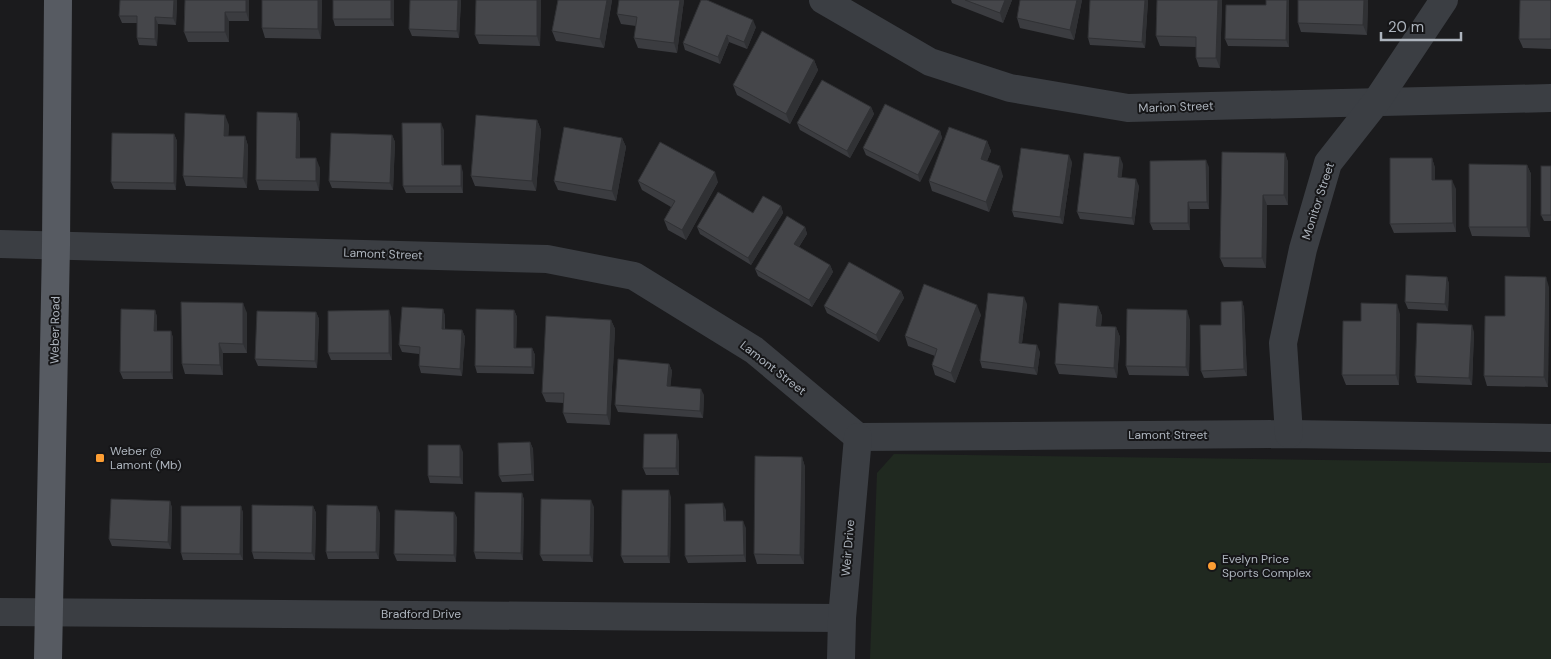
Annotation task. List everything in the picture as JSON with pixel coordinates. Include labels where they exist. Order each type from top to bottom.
[{"type":"main road","name":"Weber Road","points":[[48,659],[56,245],[58,0]]},
{"type":"street","name":"Marion Street","points":[[823,0],[930,62],[1010,88],[1128,108],[1551,98]]},
{"type":"street","name":"Monitor Street","points":[[1289,434],[1283,343],[1303,250],[1328,163],[1376,102],[1444,0]]},
{"type":"street","name":"Lamont Street","points":[[0,244],[547,259],[634,276],[754,350],[858,437],[1289,434],[1551,438]]},
{"type":"street","name":"Weir Drive","points":[[842,659],[842,618],[858,437]]},
{"type":"street","name":"Bradford Drive","points":[[0,612],[842,618]]},
{"type":"shaded area","name":"Evelyn Price Sports Complex","points":[[894,454],[1551,463],[1551,659],[870,659],[877,473]]},
{"type":"building","points":[[120,0],[174,0],[173,18],[155,17],[155,39],[137,38],[137,16],[119,16]]},
{"type":"building","points":[[185,0],[246,0],[246,12],[225,12],[225,32],[184,32]]},
{"type":"building","points":[[262,0],[318,0],[318,29],[262,28]]},
{"type":"building","points":[[333,0],[391,0],[391,19],[333,19]]},
{"type":"building","points":[[410,0],[458,0],[457,31],[409,29]]},
{"type":"building","points":[[476,0],[537,0],[537,36],[475,35]]},
{"type":"building","points":[[558,0],[607,0],[600,39],[552,31]]},
{"type":"building","points":[[619,0],[680,0],[674,43],[634,38],[637,17],[617,14]]},
{"type":"building","points":[[701,0],[707,0],[753,20],[744,42],[727,35],[718,57],[683,43]]},
{"type":"building","points":[[965,0],[1005,0],[1000,13]]},
{"type":"building","points":[[1020,0],[1077,0],[1070,30],[1017,18]]},
{"type":"building","points":[[1090,0],[1145,0],[1142,42],[1088,38]]},
{"type":"building","points":[[1157,0],[1218,0],[1216,58],[1196,58],[1196,37],[1156,36]]},
{"type":"building","points":[[1266,0],[1287,0],[1286,40],[1225,39],[1226,5],[1266,5]]},
{"type":"building","points":[[1298,0],[1364,0],[1363,25],[1298,23]]},
{"type":"building","points":[[1520,0],[1551,0],[1551,39],[1519,39]]},
{"type":"building","points":[[762,31],[814,60],[786,114],[733,85]]},
{"type":"building","points":[[822,80],[871,107],[847,151],[797,123]]},
{"type":"building","points":[[885,104],[940,131],[918,175],[863,148]]},
{"type":"building","points":[[257,112],[297,113],[296,158],[316,158],[316,181],[256,180]]},
{"type":"building","points":[[185,113],[225,115],[224,136],[245,136],[243,178],[183,176]]},
{"type":"building","points":[[476,115],[537,120],[532,181],[471,176]]},
{"type":"building","points":[[402,123],[441,123],[442,165],[461,165],[461,186],[403,186]]},
{"type":"building","points":[[564,127],[622,138],[612,191],[554,181]]},
{"type":"building","points":[[949,127],[987,141],[981,159],[1000,166],[986,202],[929,181]]},
{"type":"building","points":[[112,133],[174,134],[174,183],[111,182]]},
{"type":"building","points":[[331,133],[392,135],[390,183],[329,181]]},
{"type":"building","points":[[660,142],[715,172],[682,230],[664,220],[675,201],[638,181]]},
{"type":"building","points":[[1021,148],[1069,155],[1060,217],[1012,211]]},
{"type":"building","points":[[1222,152],[1285,153],[1284,195],[1263,195],[1262,258],[1220,258]]},
{"type":"building","points":[[1084,153],[1120,157],[1118,177],[1136,179],[1132,218],[1077,212]]},
{"type":"building","points":[[1390,158],[1432,158],[1432,180],[1452,180],[1453,223],[1390,224]]},
{"type":"building","points":[[1206,160],[1207,202],[1188,202],[1188,223],[1150,223],[1150,161]]},
{"type":"building","points":[[1469,164],[1527,165],[1527,227],[1469,227]]},
{"type":"building","points":[[1541,166],[1551,166],[1551,215],[1541,215]]},
{"type":"building","points":[[718,192],[753,213],[763,196],[781,206],[748,258],[697,227]]},
{"type":"building","points":[[787,216],[805,227],[794,244],[830,265],[809,300],[755,269]]},
{"type":"building","points":[[849,262],[901,291],[876,335],[824,306]]},
{"type":"building","points":[[1406,275],[1447,277],[1445,304],[1405,302]]},
{"type":"building","points":[[1505,276],[1546,277],[1544,377],[1484,376],[1485,316],[1505,316]]},
{"type":"building","points":[[924,284],[977,305],[951,373],[932,365],[937,349],[905,336]]},
{"type":"building","points":[[988,293],[1024,297],[1019,343],[1037,345],[1034,368],[980,361]]},
{"type":"building","points":[[1242,301],[1244,369],[1201,371],[1200,325],[1221,325],[1221,302]]},
{"type":"building","points":[[181,302],[243,303],[243,344],[219,343],[220,365],[182,364]]},
{"type":"building","points":[[1059,303],[1098,306],[1096,326],[1116,327],[1114,368],[1055,364]]},
{"type":"building","points":[[1361,303],[1397,304],[1396,375],[1342,375],[1343,321],[1361,321]]},
{"type":"building","points":[[402,307],[443,309],[442,329],[462,330],[460,369],[419,366],[420,347],[399,345]]},
{"type":"building","points":[[121,309],[155,310],[154,331],[171,331],[171,372],[120,372]]},
{"type":"building","points":[[476,309],[514,310],[514,348],[532,348],[532,367],[475,366]]},
{"type":"building","points":[[1127,309],[1187,310],[1186,367],[1126,366]]},
{"type":"building","points":[[389,310],[389,353],[328,353],[328,311]]},
{"type":"building","points":[[257,311],[316,312],[315,361],[255,359]]},
{"type":"building","points":[[546,316],[611,320],[607,415],[563,413],[564,393],[542,393]]},
{"type":"building","points":[[1417,323],[1472,325],[1469,378],[1415,376]]},
{"type":"building","points":[[618,359],[669,364],[667,386],[701,389],[700,411],[615,405]]},
{"type":"building","points":[[644,434],[677,434],[676,468],[643,468]]},
{"type":"building","points":[[530,442],[532,474],[499,476],[498,443]]},
{"type":"building","points":[[428,445],[460,445],[460,477],[428,476]]},
{"type":"building","points":[[755,456],[802,457],[800,555],[754,554]]},
{"type":"building","points":[[622,490],[669,490],[668,556],[621,556]]},
{"type":"building","points":[[475,492],[522,493],[521,553],[474,552]]},
{"type":"building","points":[[111,499],[170,501],[168,542],[109,539]]},
{"type":"building","points":[[541,499],[591,500],[590,555],[540,555]]},
{"type":"building","points":[[723,503],[724,521],[743,521],[744,555],[685,556],[685,504]]},
{"type":"building","points":[[252,505],[313,506],[312,553],[252,552]]},
{"type":"building","points":[[327,505],[377,506],[376,552],[326,552]]},
{"type":"building","points":[[181,506],[241,506],[240,554],[181,553]]},
{"type":"building","points":[[395,510],[454,512],[454,555],[394,554]]},
{"type":"place","name":"Weber @ Lamont (Mb)","points":[[100,458]]},
{"type":"place","name":"Evelyn Price Sports Complex","points":[[1212,566]]}]
